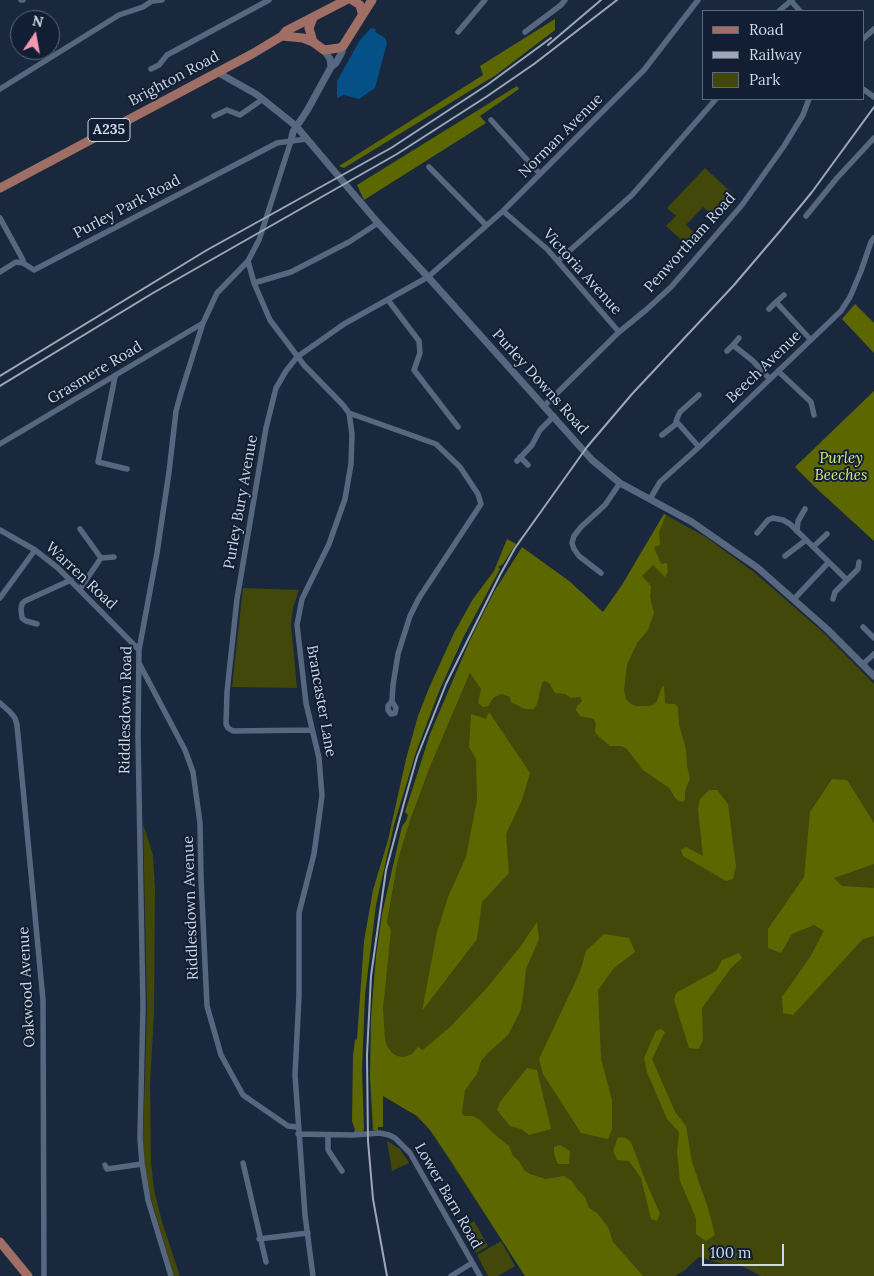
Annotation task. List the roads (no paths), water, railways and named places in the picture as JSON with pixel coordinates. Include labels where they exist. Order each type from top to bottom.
[{"type":"main road","name":"Brighton Road","points":[[0,188],[217,72],[282,36],[286,31],[346,0]]},
{"type":"main road","points":[[352,0],[360,5],[362,12]]},
{"type":"main road","points":[[282,36],[298,37],[313,42],[324,50],[333,50],[343,46],[362,12],[372,0]]},
{"type":"main road","points":[[312,18],[309,28],[313,42]]},
{"type":"main road","points":[[0,1242],[28,1276]]},
{"type":"street","points":[[0,89],[118,15],[143,7],[151,1],[162,0]]},
{"type":"street","points":[[151,69],[159,65],[167,55],[270,0]]},
{"type":"street","points":[[458,32],[485,0]]},
{"type":"street","points":[[525,32],[565,0]]},
{"type":"street","name":"Norman Avenue","points":[[428,277],[503,211],[644,70],[698,0]]},
{"type":"street","points":[[780,10],[791,0],[799,10]]},
{"type":"street","points":[[864,38],[874,29]]},
{"type":"street","name":"Riddlesdown Road","points":[[171,1276],[148,1200],[142,1164],[143,1006],[138,737],[139,650],[157,553],[176,411],[203,323],[217,294],[248,261],[259,240],[296,126],[308,109],[331,67],[336,63],[343,46]]},
{"type":"street","points":[[324,50],[330,59],[331,67]]},
{"type":"street","name":"Purley Downs Road","points":[[217,72],[263,99],[296,126],[378,223],[592,460],[620,483],[712,535],[758,568],[794,599],[874,676]]},
{"type":"street","points":[[214,116],[227,110],[240,115],[263,99]]},
{"type":"street","points":[[558,261],[632,195],[715,100]]},
{"type":"street","name":"Penwortham Road","points":[[544,406],[619,332],[671,287],[742,205],[784,146],[803,115],[809,100]]},
{"type":"street","points":[[491,120],[540,174]]},
{"type":"street","points":[[806,216],[837,178],[874,138]]},
{"type":"street","points":[[290,141],[306,139]]},
{"type":"street","name":"Purley Park Road","points":[[23,263],[34,270],[43,266],[268,147],[279,142],[290,141]]},
{"type":"street","points":[[429,167],[486,225]]},
{"type":"street","name":"Victoria Avenue","points":[[503,211],[533,236],[558,261],[619,332]]},
{"type":"street","points":[[0,218],[23,260],[23,263],[16,262],[0,272]]},
{"type":"street","points":[[254,283],[291,272],[349,242],[378,223]]},
{"type":"street","name":"Beech Avenue","points":[[650,500],[660,482],[841,311],[850,297],[870,242],[874,238]]},
{"type":"street","points":[[248,261],[254,283],[270,320],[297,357],[349,413],[436,444],[460,467],[478,494],[481,504],[419,598],[410,616],[398,654],[392,701]]},
{"type":"street","name":"Purley Bury Avenue","points":[[312,730],[233,731],[226,724],[227,692],[237,598],[266,428],[276,388],[297,357],[344,324],[428,277]]},
{"type":"street","points":[[769,309],[784,295]]},
{"type":"street","points":[[388,300],[419,341],[420,352],[414,370],[458,427]]},
{"type":"street","points":[[776,302],[811,340]]},
{"type":"street","name":"Grasmere Road","points":[[0,444],[203,323]]},
{"type":"street","points":[[727,351],[739,338]]},
{"type":"street","points":[[733,345],[753,361],[770,379]]},
{"type":"street","points":[[778,372],[811,402],[814,415]]},
{"type":"street","points":[[115,376],[98,462],[127,469]]},
{"type":"street","points":[[662,435],[676,424],[679,414],[699,395]]},
{"type":"street","name":"Brancaster Lane","points":[[313,1276],[298,1130],[295,1075],[299,994],[299,913],[314,854],[322,796],[318,758],[306,703],[297,625],[302,599],[329,544],[344,499],[351,464],[352,447],[349,413]]},
{"type":"street","points":[[528,465],[519,459],[532,445],[540,430],[554,416]]},
{"type":"street","points":[[676,424],[699,447]]},
{"type":"street","points":[[601,564],[598,571],[574,550],[572,543],[574,536],[581,527],[606,504],[620,483]]},
{"type":"street","points":[[797,531],[798,521],[805,509]]},
{"type":"street","points":[[757,532],[772,518],[783,520],[814,547],[846,580]]},
{"type":"street","points":[[80,529],[101,558]]},
{"type":"street","name":"Warren Road","points":[[0,530],[35,550],[71,580],[139,650]]},
{"type":"street","points":[[814,547],[827,534]]},
{"type":"street","points":[[785,556],[806,540]]},
{"type":"street","points":[[0,598],[35,550]]},
{"type":"street","points":[[101,558],[114,557]]},
{"type":"street","points":[[80,589],[101,558]]},
{"type":"street","points":[[833,599],[835,592],[858,569],[859,562]]},
{"type":"street","points":[[794,599],[828,563]]},
{"type":"street","points":[[38,624],[22,618],[22,604],[71,580]]},
{"type":"street","points":[[863,627],[874,638]]},
{"type":"street","points":[[863,664],[874,654]]},
{"type":"street","name":"Riddlesdown Avenue","points":[[138,661],[185,750],[193,772],[200,823],[207,1006],[221,1055],[242,1094],[288,1126],[298,1130]]},
{"type":"street","name":"Oakwood Avenue","points":[[0,703],[15,718],[18,725],[43,1000],[44,1276]]},
{"type":"street","name":"Lower Barn Road","points":[[298,1130],[328,1135],[385,1133],[395,1138],[410,1154],[480,1276]]},
{"type":"street","points":[[328,1135],[328,1150],[342,1171]]},
{"type":"street","points":[[107,1169],[142,1164]]},
{"type":"street","points":[[243,1164],[266,1262]]},
{"type":"street","points":[[260,1239],[308,1233]]},
{"type":"street","points":[[451,1276],[472,1263]]},
{"type":"water","points":[[371,28],[376,29],[375,32],[385,38],[387,43],[375,88],[359,99],[344,95],[337,98],[337,81],[360,40]]},
{"type":"railway","points":[[548,45],[601,0]]},
{"type":"railway","points":[[0,386],[153,293],[397,154],[534,64],[617,0]]},
{"type":"railway","points":[[0,376],[207,250],[391,148],[487,85],[551,38]]},
{"type":"railway","points":[[387,1276],[373,1199],[368,1141],[367,1055],[371,976],[386,870],[417,757],[446,684],[515,548],[587,447],[632,394],[734,285],[780,231],[812,192],[874,107]]},
{"type":"park label","name":"Purley Beeches","points":[[841,468]]}]
